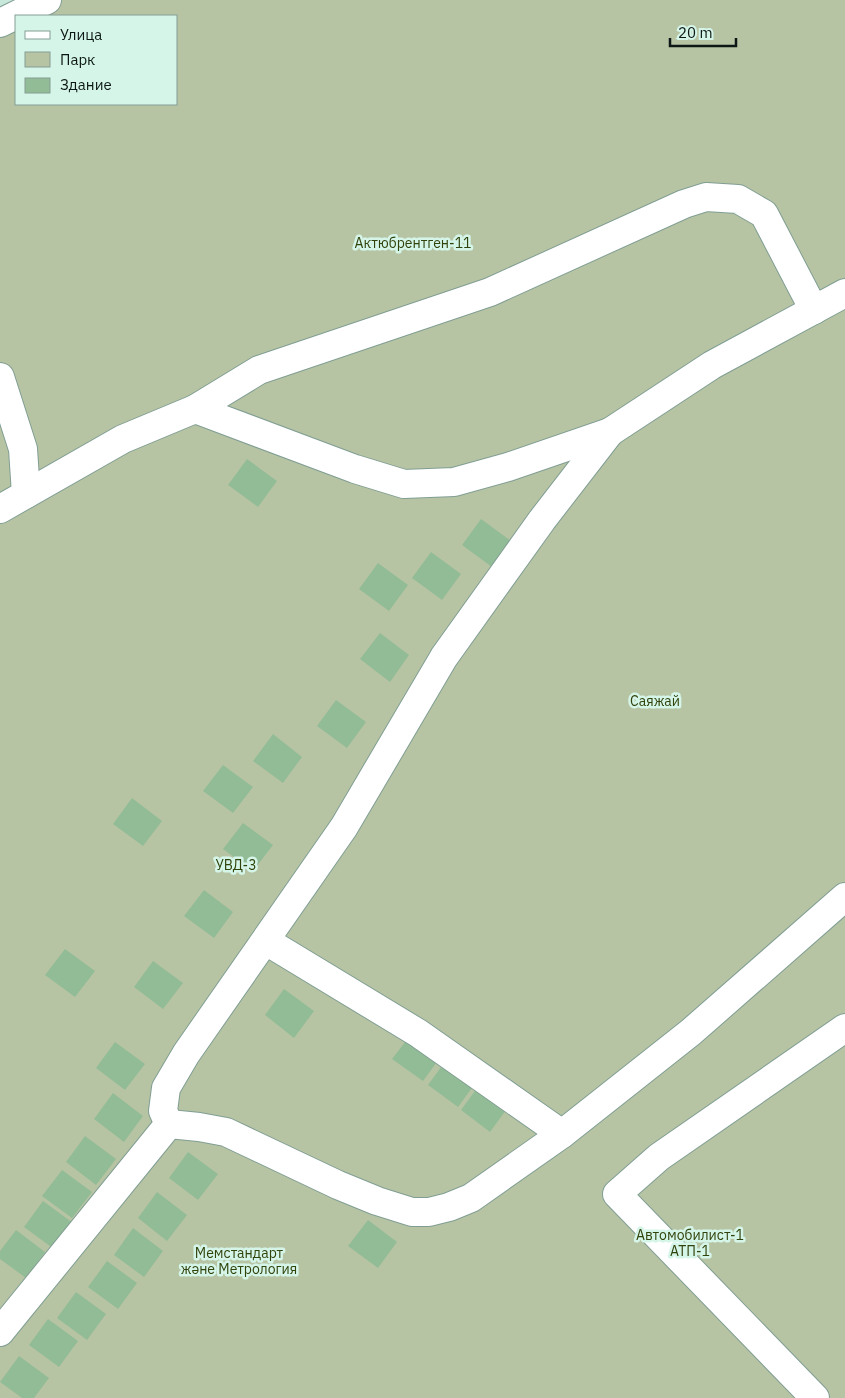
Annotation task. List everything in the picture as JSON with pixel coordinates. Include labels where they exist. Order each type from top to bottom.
[{"type":"street","points":[[16,15],[47,0]]},
{"type":"street","points":[[0,23],[15,16]]},
{"type":"street","points":[[0,509],[122,439],[195,409],[259,370],[490,292],[684,204],[706,197],[738,199],[764,214],[814,310]]},
{"type":"street","points":[[195,409],[355,469],[404,484],[454,482],[508,467],[610,432],[712,365],[845,293]]},
{"type":"street","points":[[0,377],[23,449],[26,494]]},
{"type":"street","points":[[169,1124],[163,1111],[166,1088],[186,1054],[344,827],[444,656],[542,520],[610,432]]},
{"type":"street","points":[[169,1124],[226,1132],[338,1185],[376,1201],[412,1212],[429,1212],[449,1207],[471,1198],[562,1134],[692,1032],[845,896]]},
{"type":"street","points":[[266,941],[418,1033],[562,1134]]},
{"type":"street","points":[[814,1398],[617,1194],[659,1157],[845,1028]]},
{"type":"street","points":[[0,1332],[169,1124]]},
{"type":"green space","points":[[45,0],[845,0],[845,1398],[0,1398],[0,22]]},
{"type":"building","points":[[247,459],[277,481],[258,507],[228,485]]},
{"type":"building","points":[[481,519],[511,541],[492,567],[462,545]]},
{"type":"building","points":[[431,552],[461,574],[442,600],[412,578]]},
{"type":"building","points":[[378,563],[408,585],[389,611],[359,589]]},
{"type":"building","points":[[380,633],[409,655],[390,682],[360,659]]},
{"type":"building","points":[[336,700],[366,722],[347,748],[317,726]]},
{"type":"building","points":[[273,734],[302,757],[283,783],[253,761]]},
{"type":"building","points":[[223,765],[253,787],[233,813],[203,791]]},
{"type":"building","points":[[132,798],[162,821],[143,846],[113,824]]},
{"type":"building","points":[[243,823],[273,845],[253,871],[223,849]]},
{"type":"building","points":[[204,890],[233,912],[214,938],[184,916]]},
{"type":"building","points":[[65,949],[95,971],[75,997],[45,975]]},
{"type":"building","points":[[153,961],[183,983],[163,1009],[134,987]]},
{"type":"building","points":[[284,989],[314,1011],[294,1038],[265,1015]]},
{"type":"building","points":[[412,1033],[442,1055],[423,1081],[392,1059]]},
{"type":"building","points":[[115,1042],[145,1064],[125,1090],[96,1068]]},
{"type":"building","points":[[447,1059],[477,1081],[458,1107],[428,1085]]},
{"type":"building","points":[[480,1084],[509,1106],[490,1132],[461,1110]]},
{"type":"building","points":[[113,1093],[143,1116],[124,1142],[94,1119]]},
{"type":"building","points":[[85,1136],[116,1159],[96,1185],[66,1162]]},
{"type":"building","points":[[188,1152],[218,1174],[198,1200],[169,1178]]},
{"type":"building","points":[[62,1170],[92,1192],[72,1218],[42,1196]]},
{"type":"building","points":[[157,1192],[187,1215],[167,1241],[138,1218]]},
{"type":"building","points":[[43,1201],[73,1223],[54,1249],[24,1227]]},
{"type":"building","points":[[368,1220],[397,1242],[378,1268],[348,1246]]},
{"type":"building","points":[[133,1228],[163,1251],[144,1277],[114,1255]]},
{"type":"building","points":[[16,1230],[45,1252],[26,1278],[0,1259],[0,1251]]},
{"type":"building","points":[[107,1261],[137,1283],[118,1309],[88,1287]]},
{"type":"building","points":[[76,1292],[106,1314],[87,1340],[57,1318]]},
{"type":"building","points":[[48,1319],[78,1341],[59,1367],[29,1345]]},
{"type":"building","points":[[19,1356],[49,1378],[34,1398],[22,1398],[0,1382]]},
{"type":"park label","name":"Актюбрентген-11","points":[[413,243]]},
{"type":"park label","name":"Саяжай","points":[[655,701]]},
{"type":"park label","name":"УВД-3","points":[[236,865]]},
{"type":"park label","name":"Автомобилист-1 АТП-1","points":[[690,1244]]},
{"type":"park label","name":"Мемстандарт және Метрология","points":[[239,1262]]}]
